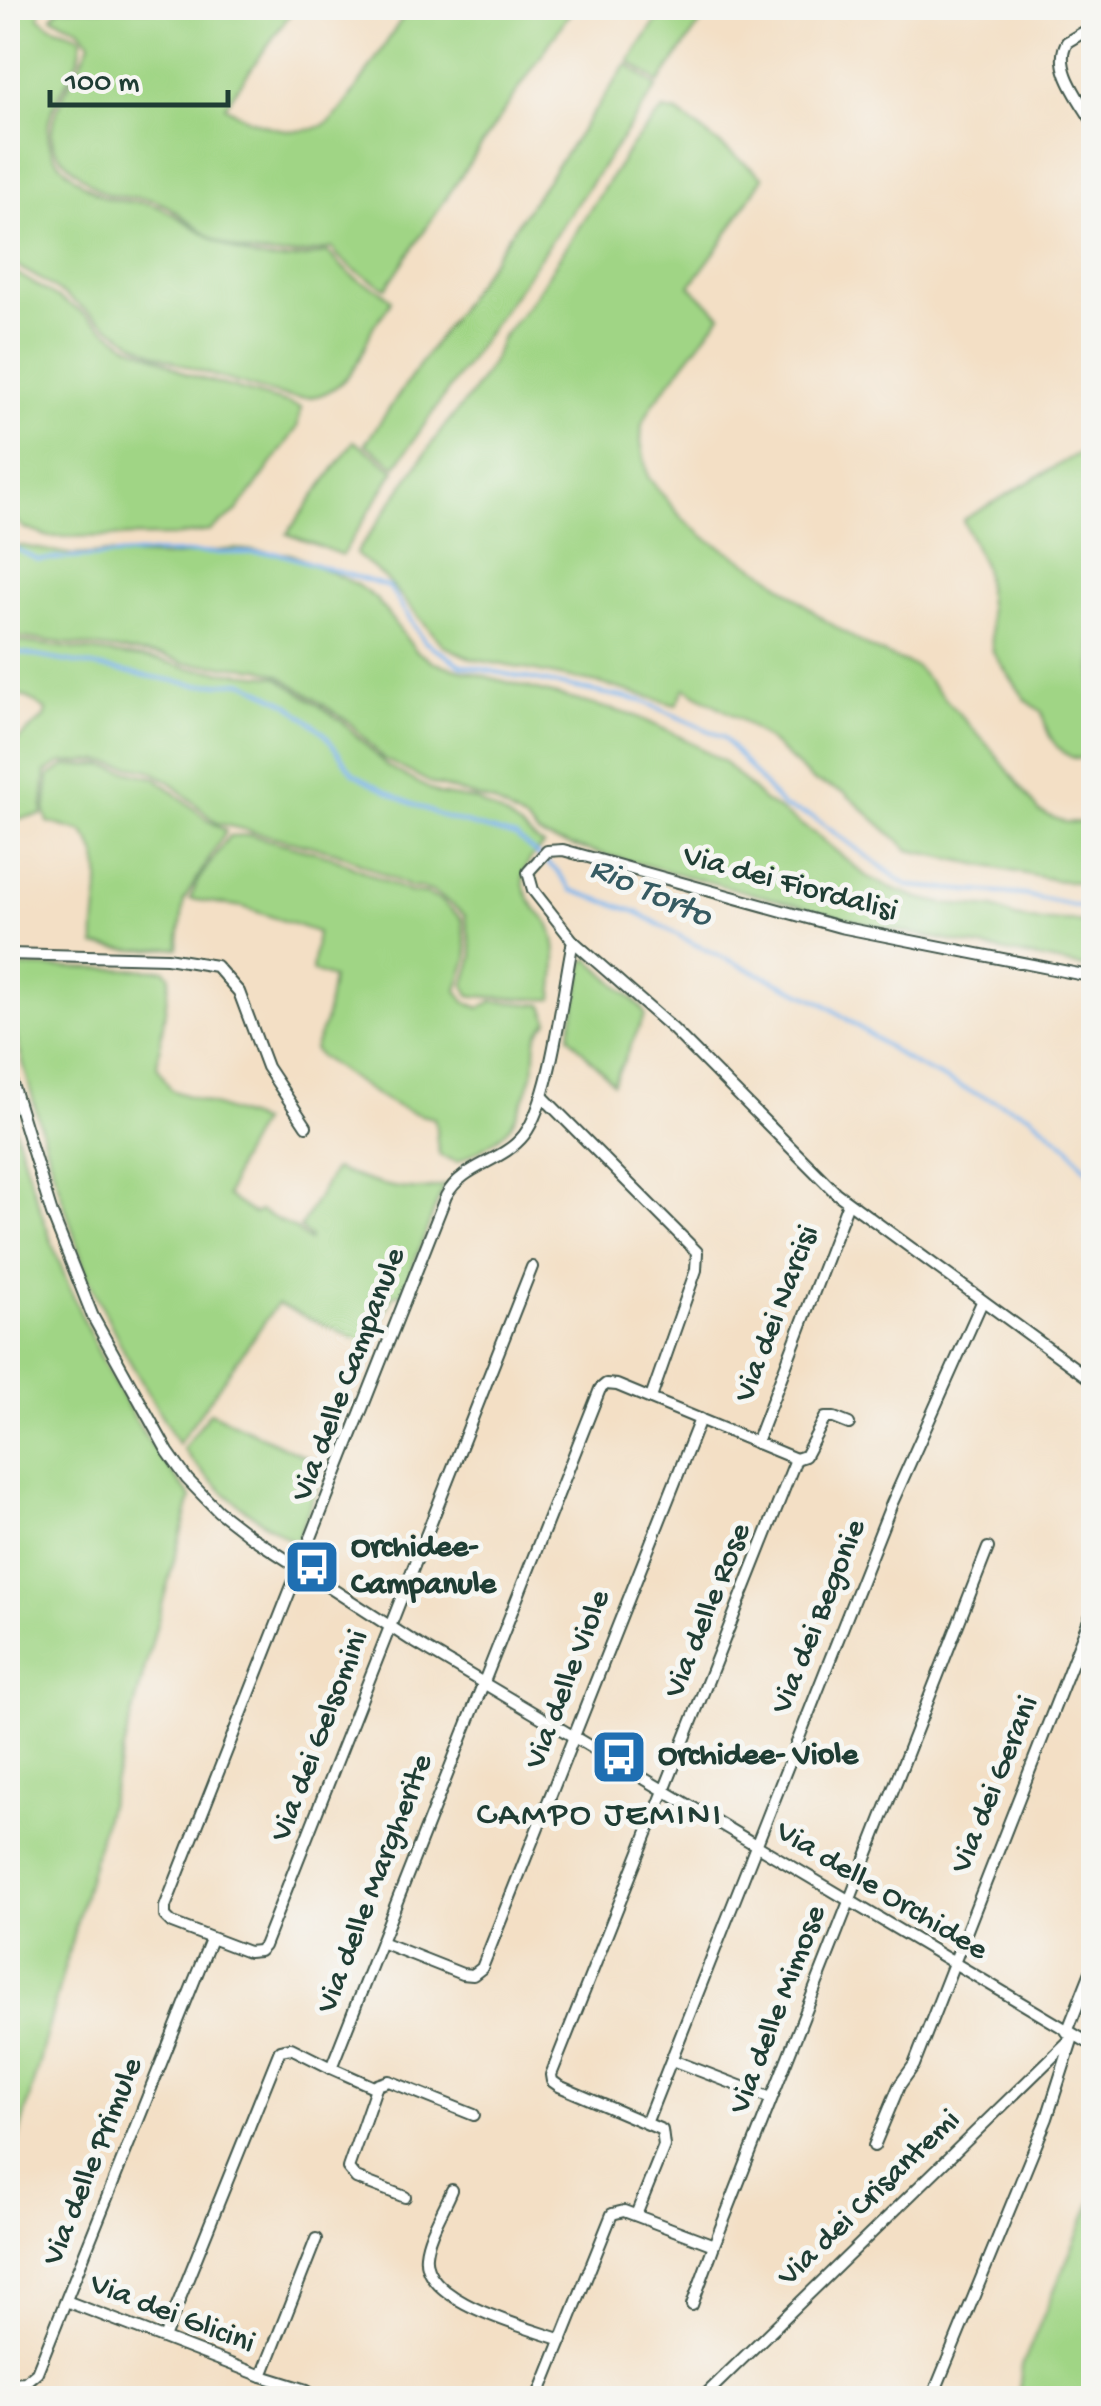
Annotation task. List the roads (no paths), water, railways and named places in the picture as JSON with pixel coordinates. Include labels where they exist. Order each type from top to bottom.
[{"type":"street","points":[[1094,26],[1067,42],[1062,53],[1068,76],[1094,124]]},
{"type":"street","name":"Via dei Fiordalisi","points":[[1094,976],[860,932],[563,850],[548,851],[527,875],[530,886],[573,942],[673,1029],[848,1203],[1094,1382]]},
{"type":"street","name":"Via delle Campanule","points":[[212,1938],[172,1922],[164,1909],[450,1189],[459,1177],[501,1156],[533,1122],[543,1097],[573,942]]},
{"type":"street","points":[[8,954],[167,958],[216,966],[240,992],[266,1068],[306,1126]]},
{"type":"street","name":"Via delle Orchidee","points":[[8,1071],[76,1278],[103,1338],[179,1468],[207,1501],[253,1538],[482,1683],[1087,2042]]},
{"type":"street","points":[[543,1097],[697,1252],[697,1268],[651,1398],[796,1459]]},
{"type":"street","name":"Via dei Narcisi","points":[[756,1443],[848,1203]]},
{"type":"street","name":"Via dei Gelsomini","points":[[212,1938],[248,1952],[262,1948],[532,1267]]},
{"type":"street","name":"Via dei Begonie","points":[[647,2121],[892,1504],[982,1302]]},
{"type":"street","name":"Via delle Margherite","points":[[164,2338],[280,2050],[292,2048],[331,2068],[596,1398],[603,1386],[610,1383],[651,1398]]},
{"type":"street","name":"Via delle Rose","points":[[647,2121],[559,2086],[550,2078],[796,1459],[805,1456],[825,1418],[849,1424]]},
{"type":"street","name":"Via delle Viole","points":[[381,1942],[462,1974],[480,1971],[700,1419]]},
{"type":"street","name":"Via delle Mimose","points":[[689,2304],[988,1548]]},
{"type":"street","name":"Via dei Gerani","points":[[874,2146],[899,2086],[914,2065],[1094,1607]]},
{"type":"street","name":"Via delle Primule","points":[[8,2383],[25,2382],[36,2375],[212,1938]]},
{"type":"street","points":[[932,2398],[1047,2118],[1094,1964]]},
{"type":"street","name":"Via dei Crisantemi","points":[[702,2398],[1070,2034]]},
{"type":"street","points":[[672,2060],[771,2098]]},
{"type":"street","points":[[331,2068],[376,2088]]},
{"type":"street","points":[[405,2197],[356,2178],[348,2168],[381,2082],[474,2115]]},
{"type":"street","points":[[636,2216],[665,2142],[661,2128],[647,2121]]},
{"type":"street","points":[[452,2190],[427,2249],[426,2261],[433,2279],[458,2301],[562,2340]]},
{"type":"street","points":[[538,2398],[610,2217],[619,2211],[711,2244]]},
{"type":"street","points":[[262,2376],[316,2240]]},
{"type":"street","name":"Via dei Glicini","points":[[66,2300],[307,2390],[310,2398]]},
{"type":"waterway","points":[[8,545],[38,560],[147,553],[277,553],[389,587],[425,642],[461,665],[642,701],[723,737],[783,807],[813,817],[908,886],[1024,895],[1094,910]]},
{"type":"waterway","name":"Rio Torto","points":[[8,651],[198,685],[244,682],[288,704],[324,733],[353,773],[446,818],[516,837],[558,872],[571,890],[637,912],[694,944],[823,1003],[910,1062],[1029,1114],[1070,1148],[1094,1179]]},
{"type":"waterway","name":"Rio Torto","points":[[1094,1227],[1088,1244],[1094,1253]]},
{"type":"place","name":"Orchidee- Campanule","points":[[312,1567]]},
{"type":"place","name":"Orchidee- Viole","points":[[619,1757]]},
{"type":"district","name":"CAMPO JEMINI","points":[[600,1816]]}]
